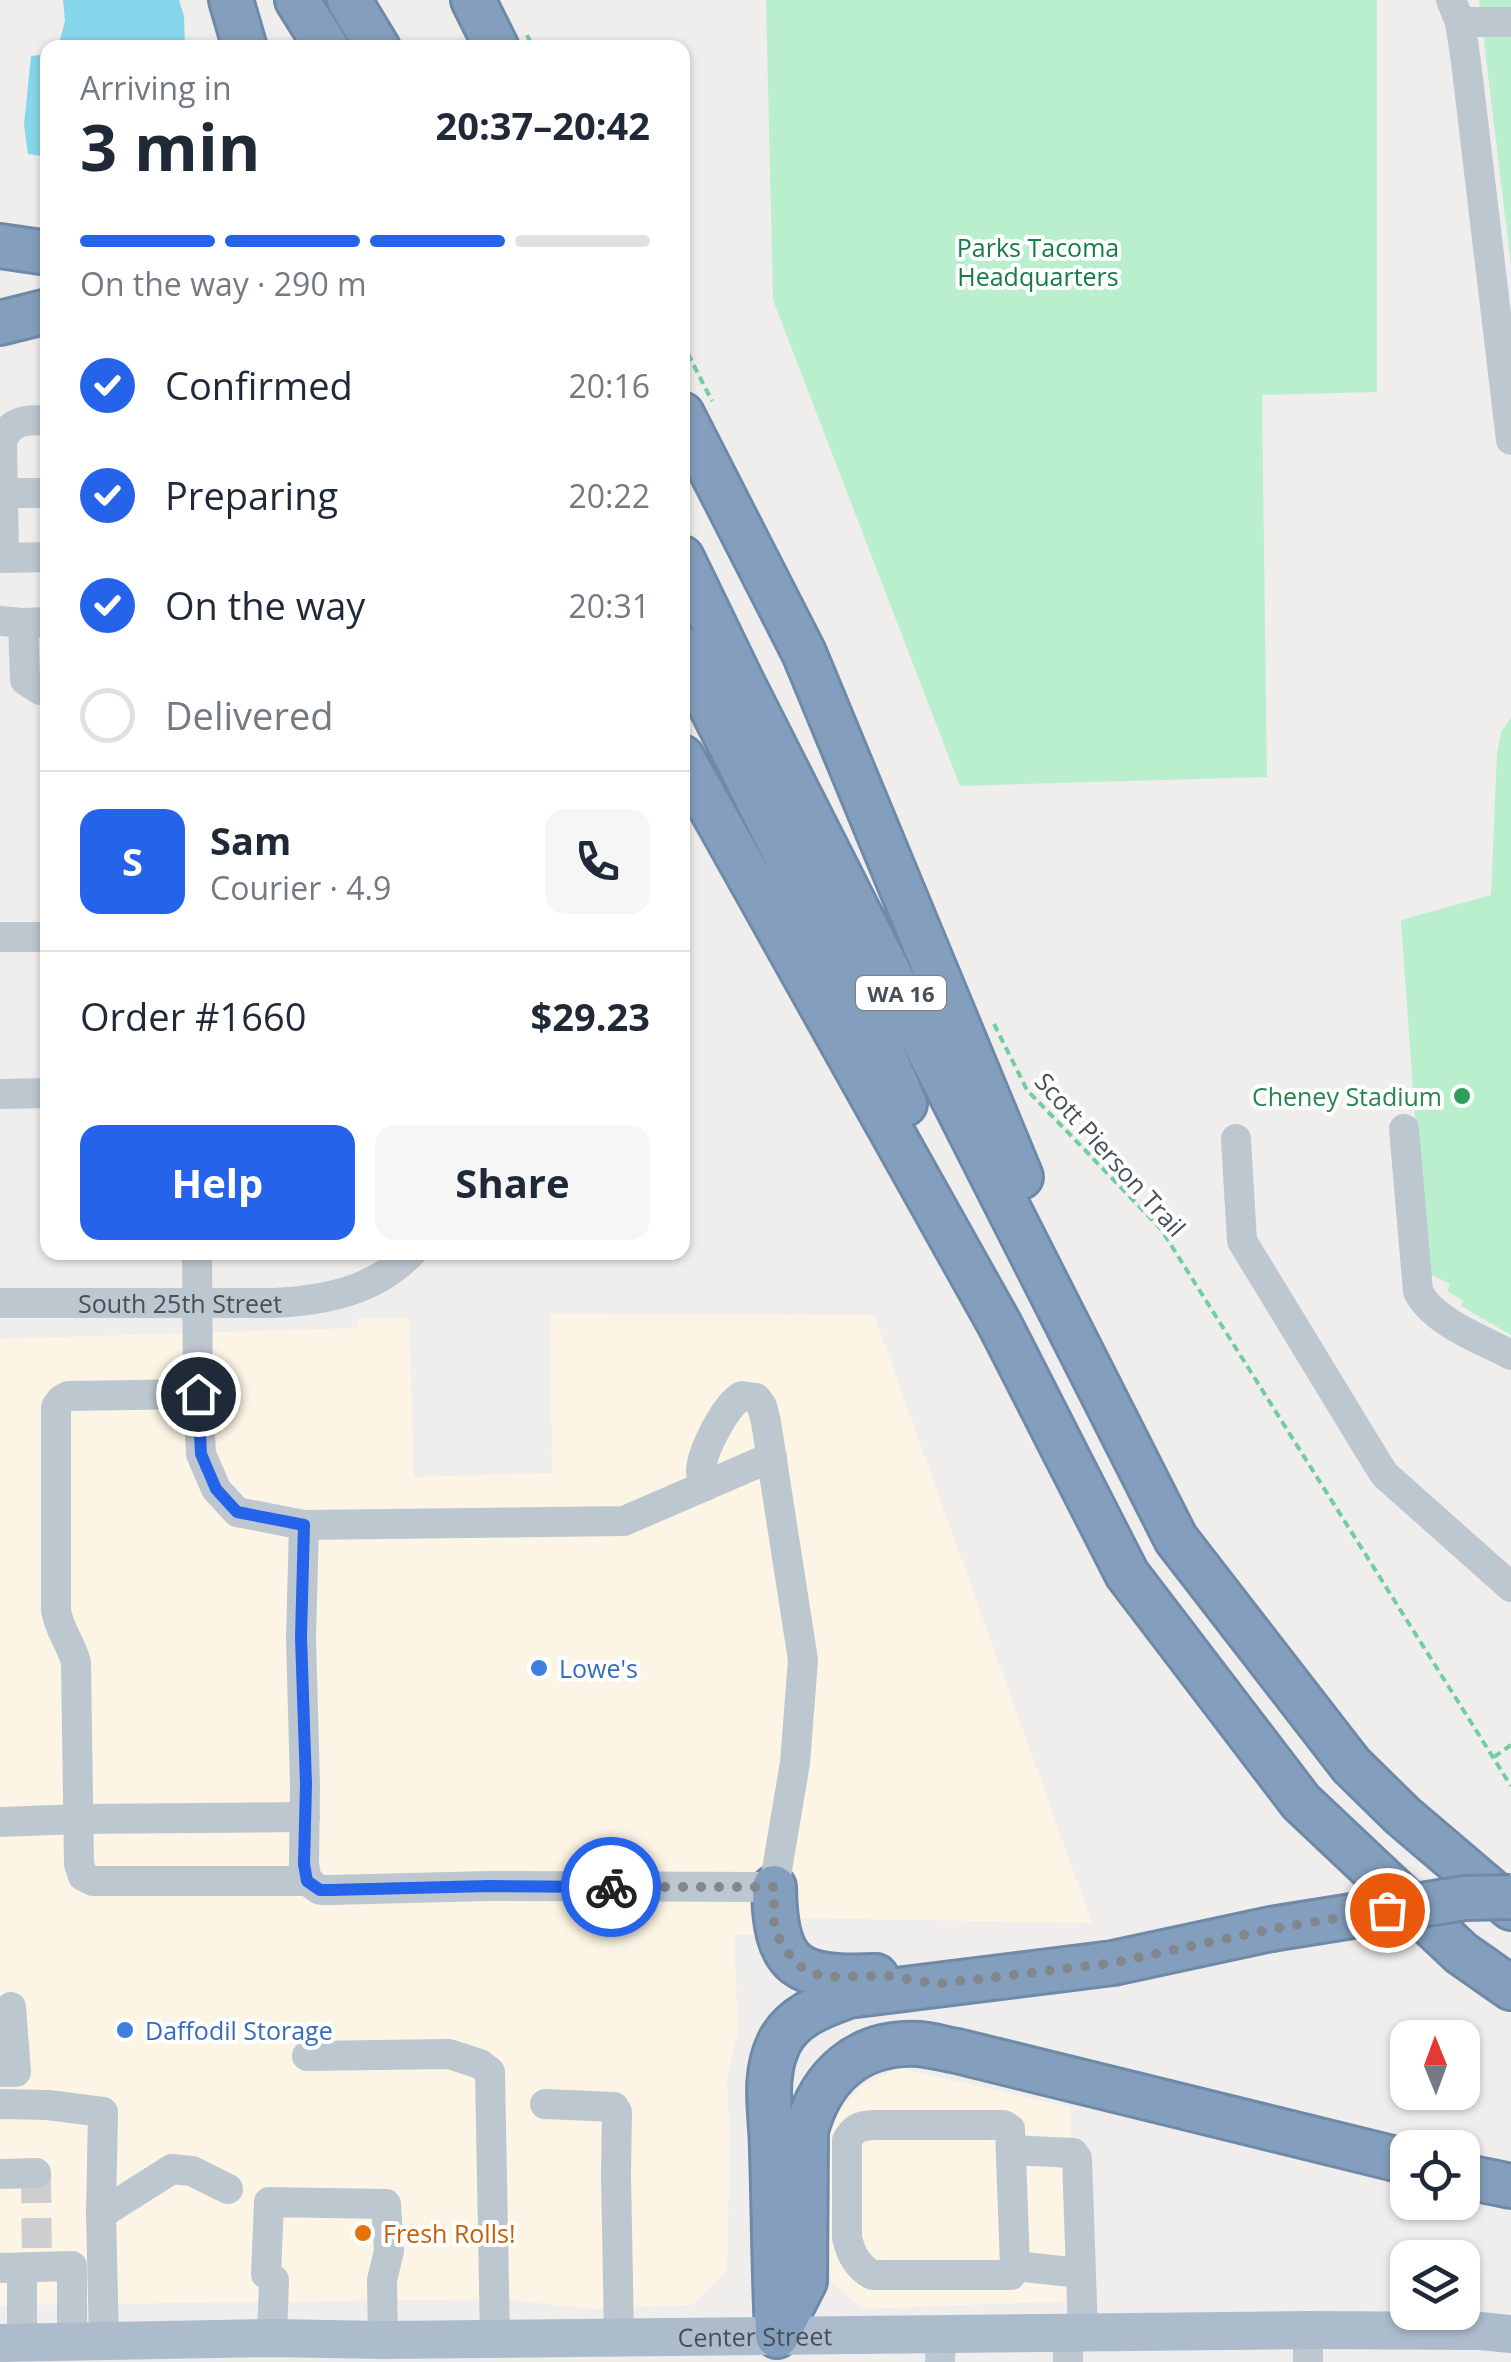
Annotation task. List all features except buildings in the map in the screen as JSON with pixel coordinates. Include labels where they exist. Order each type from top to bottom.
[{"type":"highway","points":[[231,0],[244,40]]},
{"type":"highway","points":[[297,0],[322,40]]},
{"type":"highway","points":[[349,0],[373,40]]},
{"type":"highway","points":[[472,0],[492,40]]},
{"type":"highway","points":[[0,246],[40,252]]},
{"type":"highway","points":[[0,260],[40,254]]},
{"type":"highway","points":[[0,297],[40,299]]},
{"type":"highway","points":[[0,323],[40,313]]},
{"type":"highway","points":[[700,413],[998,1117],[1121,1428]]},
{"type":"highway","name":"WA 16","points":[[690,575],[1176,1539],[1351,1765],[1402,1816],[1511,1908]]},
{"type":"highway","name":"WA 16","points":[[690,665],[872,1028],[1000,1324],[1128,1574],[1300,1802],[1461,1952],[1511,1988]]},
{"type":"highway","points":[[690,771],[1000,1324]]},
{"type":"highway","points":[[774,1887],[778,1937],[795,1963],[809,1972],[826,1977],[890,1976],[936,1984]]},
{"type":"highway","points":[[777,2349],[768,2089],[780,2040],[797,2020],[848,1996],[1113,1963],[1271,1929],[1464,1898],[1511,1897]]},
{"type":"highway","points":[[777,2349],[805,2281],[806,2131],[812,2108],[826,2084],[865,2052],[919,2044],[957,2051],[1390,2158]]},
{"type":"highway","points":[[1480,2180],[1511,2186]]},
{"type":"main road","name":"Center Street","points":[[11,2342],[88,2340],[232,2350],[272,2338],[395,2347],[632,2345],[777,2349],[1073,2343],[1308,2346],[1480,2331],[1511,2334]]},
{"type":"street","points":[[1511,22],[1456,11],[1511,440]]},
{"type":"street","points":[[40,420],[22,420],[7,429],[2,441],[4,558],[40,557]]},
{"type":"street","points":[[3,493],[40,493]]},
{"type":"street","points":[[23,622],[25,680],[40,690]]},
{"type":"street","points":[[0,937],[40,937]]},
{"type":"street","points":[[0,1094],[40,1093]]},
{"type":"street","points":[[1404,1129],[1418,1291],[1424,1304],[1440,1317],[1511,1355]]},
{"type":"street","points":[[1236,1139],[1242,1241],[1379,1466],[1511,1587]]},
{"type":"street","points":[[197,1260],[201,1454],[216,1489],[237,1512],[304,1525],[624,1520],[772,1457]]},
{"type":"street","name":"South 25th Street","points":[[0,1303],[310,1301],[358,1290],[385,1276],[403,1260]]},
{"type":"street","points":[[198,1394],[68,1396],[56,1407],[56,1610],[76,1663],[80,1868],[89,1880],[307,1881],[320,1890],[774,1887],[795,1763],[803,1660],[772,1457],[760,1403],[754,1397],[738,1397],[732,1403],[706,1450],[700,1472],[704,1486]]},
{"type":"street","points":[[304,1525],[301,1637],[307,1881]]},
{"type":"street","points":[[0,1822],[305,1818]]},
{"type":"street","points":[[0,2072],[16,2072],[11,2007]]},
{"type":"street","points":[[307,2056],[448,2054],[480,2064],[490,2072],[500,2346]]},
{"type":"street","points":[[0,2104],[103,2112],[101,2214],[88,2340]]},
{"type":"street","points":[[545,2104],[614,2106],[617,2112],[616,2174],[632,2345]]},
{"type":"street","points":[[1004,2125],[1010,2129],[1012,2150],[1016,2266],[1010,2275],[872,2274],[862,2269],[850,2252],[847,2238],[847,2140],[852,2131],[859,2126],[1004,2125]]},
{"type":"street","points":[[1012,2150],[1073,2153],[1078,2158],[1080,2272],[1073,2343]]},
{"type":"street","points":[[101,2214],[172,2168],[192,2170],[228,2189]]},
{"type":"street","points":[[0,2174],[36,2173]]},
{"type":"street","points":[[272,2338],[274,2280],[266,2274],[269,2202],[386,2204],[389,2252],[382,2280],[395,2347]]},
{"type":"street","points":[[11,2342],[11,2268],[72,2266],[88,2340]]},
{"type":"street","points":[[1016,2266],[1080,2272]]},
{"type":"path","points":[[690,374],[700,413]]},
{"type":"path","name":"Scott Pierson Trail","points":[[992,1020],[1027,1090],[1161,1229],[1511,1786]]},
{"type":"path","points":[[1493,1757],[1511,1745]]},
{"type":"shaded area","points":[[550,1314],[874,1315],[1092,1923],[802,1918],[801,1934],[734,1935],[738,2031],[727,2078],[727,2271],[692,2305],[594,2309],[500,2299],[0,2305],[0,1339],[357,1328],[358,1318],[409,1318],[414,1477],[552,1473]]},
{"type":"shaded area","points":[[898,2068],[1070,2107],[1074,2301],[862,2309],[831,2281],[826,2204],[829,2124],[860,2087]]},
{"type":"green space","name":"Parks Tacoma Headquarters","points":[[766,0],[1377,0],[1377,392],[1262,395],[1267,777],[960,786],[773,300]]},
{"type":"green space","points":[[1479,0],[1511,0],[1511,266]]},
{"type":"green space","name":"Cheney Stadium","points":[[1511,718],[1511,1335],[1461,1306],[1464,1301],[1447,1291],[1450,1284],[1426,1272],[1401,920],[1491,895],[1497,753],[1501,732]]},
{"type":"water","points":[[63,0],[179,0],[185,40],[60,40],[65,21]]},
{"type":"water","points":[[40,55],[40,156],[28,154],[24,125],[31,56]]},
{"type":"tunnel","points":[[36,2173],[37,2267]]},
{"type":"way so far","points":[[611,1887],[774,1887],[778,1937],[795,1963],[809,1972],[826,1977],[890,1976],[936,1984],[1113,1963],[1271,1929],[1387,1910]]},
{"type":"place","name":"Cheney Stadium","points":[[1462,1096]]},
{"type":"place","name":"Lowe's","points":[[539,1668]]},
{"type":"place","name":"Daffodil Storage","points":[[125,2030]]},
{"type":"place","name":"Fresh Rolls!","points":[[363,2233]]},
{"type":"route","points":[[198,1394],[201,1454],[216,1489],[237,1512],[304,1525],[301,1637],[307,1881],[320,1890],[611,1887]]}]
